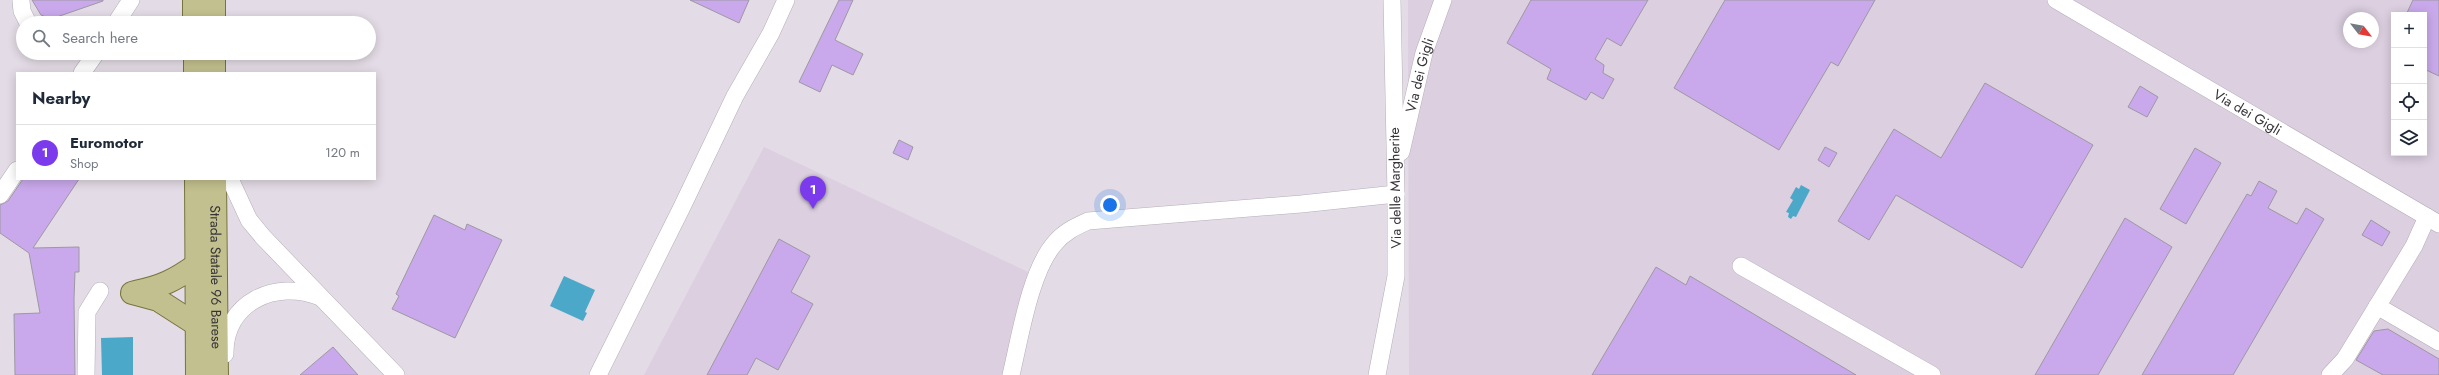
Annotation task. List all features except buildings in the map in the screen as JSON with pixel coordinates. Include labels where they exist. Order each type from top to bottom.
[{"type":"main road","points":[[194,0],[194,16]]},
{"type":"main road","points":[[214,0],[214,16]]},
{"type":"main road","points":[[195,60],[195,72]]},
{"type":"main road","points":[[214,60],[214,72]]},
{"type":"main road","name":"Strada Statale 96 Barese","points":[[196,180],[197,375]]},
{"type":"main road","name":"Strada Statale 96 Barese","points":[[215,180],[217,375]]},
{"type":"main road","points":[[196,265],[160,287],[132,293],[158,300],[196,325]]},
{"type":"street","points":[[121,16],[131,0]]},
{"type":"street","points":[[218,0],[221,16]]},
{"type":"street","points":[[598,375],[672,229],[735,96],[771,33],[786,0]]},
{"type":"street","name":"Via delle Margherite","points":[[1377,375],[1396,276],[1396,175],[1392,0]]},
{"type":"street","name":"Via dei Gigli","points":[[1396,175],[1424,53],[1443,0]]},
{"type":"street","name":"Via dei Gigli","points":[[2056,0],[2433,220]]},
{"type":"street","points":[[21,1],[24,16]]},
{"type":"street","points":[[83,72],[91,60]]},
{"type":"street","points":[[225,60],[225,72]]},
{"type":"street","points":[[0,195],[16,171]]},
{"type":"street","points":[[230,180],[248,220],[396,375]]},
{"type":"street","points":[[1011,375],[1036,279],[1041,266],[1054,243],[1068,230],[1088,221],[1301,204],[1396,194]]},
{"type":"street","points":[[2339,373],[2345,359],[2377,306],[2414,246],[2433,220]]},
{"type":"street","points":[[1741,266],[1932,375]]},
{"type":"street","points":[[226,375],[227,331],[243,307],[259,297],[274,292],[297,291],[322,298]]},
{"type":"street","points":[[86,375],[87,312],[100,292]]},
{"type":"street","points":[[2377,306],[2439,342]]},
{"type":"shaded area","points":[[1408,0],[2439,0],[2439,375],[1409,375]]},
{"type":"shaded area","points":[[764,147],[1028,272],[1003,375],[644,375]]},
{"type":"water","points":[[1801,185],[1810,190],[1796,217],[1793,216],[1791,219],[1788,217],[1789,213],[1786,212],[1793,200],[1790,198],[1796,187],[1799,189]]},
{"type":"water","points":[[564,276],[595,290],[585,312],[587,313],[583,321],[550,306]]},
{"type":"water","points":[[133,337],[133,375],[102,375],[101,338]]},
{"type":"place","name":"Euromotor","points":[[813,209]]}]
